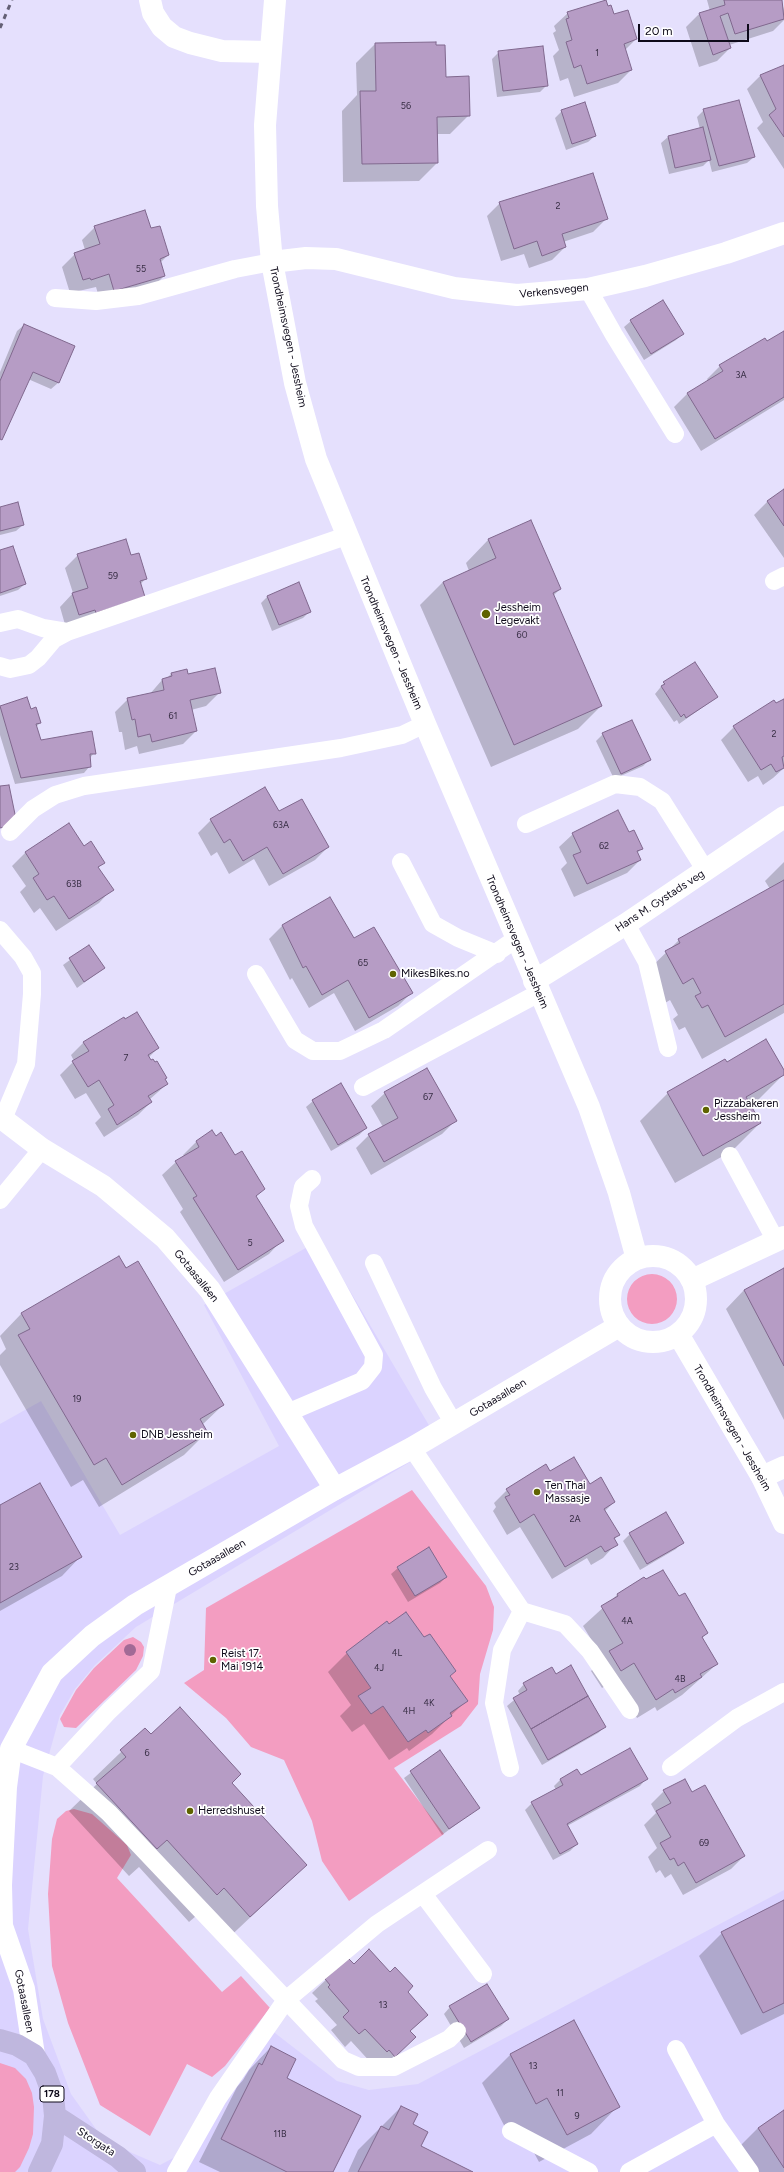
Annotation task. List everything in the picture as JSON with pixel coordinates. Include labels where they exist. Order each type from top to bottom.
[{"type":"main road","name":"178","points":[[0,2040],[17,2045],[34,2055],[45,2073],[53,2095],[55,2116],[52,2144],[39,2172]]},
{"type":"main road","name":"Storgata","points":[[55,2116],[118,2157],[135,2172]]},
{"type":"street","points":[[150,0],[153,13],[162,27],[174,37],[190,43],[222,50],[270,52]]},
{"type":"street","name":"Trondheimsvegen - Jessheim","points":[[275,0],[264,125],[266,206],[272,262],[295,383],[316,459],[346,536],[424,724],[589,1107],[619,1193],[637,1259]]},
{"type":"street","name":"Verkensvegen","points":[[272,262],[306,258],[336,259],[454,288],[517,295],[588,289],[645,276],[726,253],[784,233]]},
{"type":"street","name":"Hans M. Gystads veg","points":[[536,987],[784,817]]},
{"type":"street","name":"Gotaasalléen","points":[[2,1118],[42,1149],[103,1186],[165,1238],[210,1290],[335,1489]]},
{"type":"street","points":[[692,1280],[780,1239]]},
{"type":"street","points":[[649,1256],[662,1257],[685,1269],[692,1280],[697,1304],[694,1315],[687,1326],[678,1334],[667,1340],[654,1342],[641,1341],[629,1335],[620,1326],[613,1314],[610,1302],[612,1288],[617,1276],[626,1266],[637,1259],[649,1256]]},
{"type":"street","name":"Gotaasalleen","points":[[34,2055],[24,1990],[1,1931],[1,1885],[6,1787],[11,1749],[52,1673],[92,1636],[135,1605],[335,1489],[454,1424],[620,1326]]},
{"type":"street","name":"Trondheimsvegen - Jessheim","points":[[678,1334],[762,1477],[784,1523]]},
{"type":"street","points":[[762,1477],[784,1467]]},
{"type":"lane","points":[[55,298],[96,301],[138,296],[235,269],[272,262]]},
{"type":"lane","points":[[588,289],[618,342],[675,434]]},
{"type":"lane","points":[[0,666],[10,669],[29,665],[38,658],[54,639],[67,632],[346,536]]},
{"type":"lane","points":[[0,623],[18,619],[49,630],[67,632]]},
{"type":"lane","points":[[10,832],[33,809],[55,795],[84,786],[341,748],[402,735],[424,724]]},
{"type":"lane","points":[[526,824],[615,784],[640,787],[662,801],[706,871]]},
{"type":"lane","points":[[401,862],[433,924],[458,938],[497,954]]},
{"type":"lane","points":[[626,924],[647,962],[668,1048]]},
{"type":"lane","points":[[0,930],[23,957],[32,973],[32,994],[26,1064],[2,1118]]},
{"type":"lane","points":[[256,974],[295,1040],[313,1052],[340,1051],[384,1030],[497,954],[516,939]]},
{"type":"lane","points":[[363,1086],[536,987]]},
{"type":"lane","points":[[0,1200],[42,1149]]},
{"type":"lane","points":[[730,1156],[780,1239]]},
{"type":"lane","points":[[287,1413],[362,1381],[373,1367],[374,1355],[304,1226],[299,1206],[303,1187],[312,1179]]},
{"type":"lane","points":[[374,1263],[433,1388],[454,1424]]},
{"type":"lane","points":[[412,1448],[522,1611],[565,1624],[590,1651],[630,1710]]},
{"type":"lane","points":[[57,1766],[109,1711],[152,1671],[168,1587]]},
{"type":"lane","points":[[510,1768],[494,1703],[502,1650],[522,1611]]},
{"type":"lane","points":[[671,1767],[737,1718],[784,1692]]},
{"type":"lane","points":[[11,1749],[57,1766],[109,1813],[343,2060],[359,2067],[394,2067],[449,2039],[457,2031]]},
{"type":"lane","points":[[176,2172],[218,2098],[286,2000],[377,1924],[488,1850]]},
{"type":"lane","points":[[423,1894],[483,1974]]},
{"type":"lane","points":[[676,2049],[716,2124],[750,2172]]},
{"type":"lane","points":[[629,2172],[716,2124]]},
{"type":"lane","points":[[511,2131],[589,2172]]},
{"type":"shaded area","points":[[320,1240],[440,1444],[136,1627],[95,1665],[75,1689],[60,1715],[43,1776],[28,1929],[43,2019],[71,2094],[101,2136],[132,2153],[160,2165],[202,2143],[262,2023],[337,2081],[369,2090],[418,2084],[784,1890],[784,2172],[0,2172],[0,1424],[41,1401],[120,1535],[279,1446],[204,1305]]},
{"type":"shaded area","points":[[652,1274],[661,1276],[670,1281],[675,1290],[677,1299],[675,1308],[670,1317],[661,1322],[652,1324],[643,1322],[634,1317],[629,1308],[627,1299],[629,1290],[634,1281],[643,1276]]},
{"type":"shaded area","points":[[412,1490],[486,1586],[494,1607],[493,1630],[480,1674],[478,1704],[461,1726],[394,1768],[444,1834],[349,1901],[322,1861],[312,1821],[284,1760],[251,1747],[226,1718],[184,1683],[204,1670],[206,1608]]},
{"type":"shaded area","points":[[133,1637],[141,1642],[144,1647],[143,1656],[136,1670],[76,1728],[64,1727],[60,1719],[76,1690],[94,1668],[124,1640]]},
{"type":"shaded area","points":[[74,1809],[92,1814],[127,1845],[131,1855],[117,1878],[222,1992],[241,1976],[270,2008],[225,2066],[212,2077],[187,2064],[150,2136],[100,2105],[68,2023],[52,1966],[48,1894],[52,1839],[57,1819],[66,1811]]},
{"type":"shaded area","points":[[0,2063],[15,2068],[26,2079],[32,2093],[34,2107],[33,2134],[29,2148],[20,2167],[15,2172],[0,2172]]},
{"type":"building","points":[[606,0],[608,6],[611,5],[614,14],[628,10],[637,39],[624,44],[632,70],[587,84],[581,65],[574,68],[566,42],[572,40],[566,19],[569,18],[567,12]]},
{"type":"building","points":[[724,0],[782,0],[784,19],[735,34],[728,13],[720,16],[731,48],[713,55],[699,13],[725,5]]},
{"type":"building","points":[[436,42],[436,45],[445,45],[446,77],[469,76],[470,116],[437,117],[438,163],[362,164],[360,91],[376,91],[375,43]]},
{"type":"building","points":[[543,46],[548,86],[503,91],[498,51]]},
{"type":"building","points":[[784,65],[784,137],[769,115],[776,109],[760,75]]},
{"type":"building","points":[[739,100],[755,157],[719,166],[703,109]]},
{"type":"building","points":[[585,102],[596,136],[572,144],[561,110]]},
{"type":"building","points":[[703,127],[711,160],[675,168],[668,136]]},
{"type":"building","points":[[593,173],[608,219],[562,234],[566,247],[542,256],[537,241],[514,249],[499,202]]},
{"type":"building","points":[[145,210],[151,228],[160,226],[169,255],[160,259],[165,276],[114,291],[109,274],[91,280],[90,278],[83,280],[74,253],[100,244],[94,226]]},
{"type":"building","points":[[663,300],[684,334],[651,354],[630,320]]},
{"type":"building","points":[[24,324],[75,346],[59,383],[33,372],[2,440],[0,439],[0,381]]},
{"type":"building","points":[[784,331],[784,397],[715,439],[687,393],[723,371],[719,365],[765,338],[767,341]]},
{"type":"building","points":[[784,489],[784,526],[767,501]]},
{"type":"building","points":[[18,502],[24,525],[0,531],[0,507]]},
{"type":"building","points":[[531,520],[561,589],[553,593],[602,706],[514,745],[443,582],[496,558],[488,539]]},
{"type":"building","points":[[126,539],[131,555],[139,553],[147,579],[140,581],[145,597],[96,613],[95,610],[79,615],[72,593],[88,588],[77,554]]},
{"type":"building","points":[[13,546],[26,584],[0,593],[0,550]]},
{"type":"building","points":[[299,582],[311,612],[279,625],[267,596]]},
{"type":"building","points":[[695,662],[718,697],[686,718],[684,714],[681,717],[661,686],[665,684],[663,682]]},
{"type":"building","points":[[215,668],[221,693],[190,700],[197,731],[152,742],[150,734],[138,737],[135,719],[132,720],[127,698],[164,690],[162,679],[172,676],[171,673],[187,669],[188,674]]},
{"type":"building","points":[[27,697],[31,709],[36,707],[41,723],[36,724],[41,740],[92,731],[96,754],[90,754],[91,767],[21,778],[0,706]]},
{"type":"building","points":[[784,699],[784,756],[782,757],[784,768],[776,772],[771,764],[761,770],[733,726],[774,700],[776,703]]},
{"type":"building","points":[[632,720],[651,760],[621,774],[602,733]]},
{"type":"building","points":[[9,785],[17,824],[0,828],[0,786]]},
{"type":"building","points":[[265,787],[279,811],[302,799],[329,847],[283,874],[267,847],[243,861],[230,839],[224,843],[210,819]]},
{"type":"building","points":[[618,810],[629,832],[634,830],[643,849],[637,851],[641,860],[587,884],[573,855],[581,852],[572,833]]},
{"type":"building","points":[[69,823],[84,846],[91,841],[105,863],[98,867],[114,890],[69,919],[54,896],[47,900],[33,878],[39,874],[25,852]]},
{"type":"building","points":[[784,880],[784,1004],[725,1037],[708,1005],[702,1008],[695,996],[701,993],[693,978],[683,984],[665,951],[680,943],[678,939]]},
{"type":"building","points":[[330,897],[354,938],[374,927],[413,993],[369,1018],[348,980],[322,995],[306,966],[303,968],[282,925]]},
{"type":"building","points":[[89,945],[105,968],[84,982],[69,958]]},
{"type":"building","points":[[137,1012],[159,1048],[148,1055],[151,1060],[153,1059],[155,1062],[157,1061],[167,1078],[165,1079],[168,1084],[148,1096],[152,1102],[117,1125],[108,1109],[114,1105],[99,1080],[88,1087],[72,1061],[89,1051],[83,1042],[124,1017],[125,1019]]},
{"type":"building","points":[[766,1039],[784,1070],[784,1075],[746,1097],[761,1123],[703,1156],[667,1092],[725,1059],[727,1062]]},
{"type":"building","points":[[427,1068],[457,1121],[384,1162],[368,1134],[398,1118],[384,1092]]},
{"type":"building","points":[[341,1083],[367,1128],[338,1145],[312,1100]]},
{"type":"building","points":[[212,1130],[216,1136],[221,1132],[235,1155],[242,1151],[265,1189],[256,1196],[284,1241],[238,1270],[193,1198],[197,1196],[175,1161],[199,1147],[196,1141]]},
{"type":"building","points":[[119,1256],[126,1268],[138,1261],[224,1405],[200,1419],[208,1433],[122,1485],[106,1458],[94,1465],[18,1335],[30,1329],[21,1313]]},
{"type":"building","points":[[784,1268],[784,1366],[744,1290]]},
{"type":"building","points":[[574,1457],[590,1484],[601,1477],[615,1502],[604,1509],[620,1535],[614,1538],[618,1545],[605,1552],[601,1546],[565,1567],[534,1514],[520,1523],[505,1497],[510,1495],[506,1489],[546,1464],[550,1471]]},
{"type":"building","points":[[40,1483],[82,1557],[0,1603],[0,1505]]},
{"type":"building","points":[[666,1512],[684,1543],[647,1564],[629,1533]]},
{"type":"building","points":[[429,1547],[447,1577],[415,1596],[397,1567]]},
{"type":"building","points":[[663,1570],[679,1596],[685,1593],[708,1633],[702,1637],[718,1664],[700,1674],[702,1677],[675,1693],[673,1689],[656,1700],[634,1663],[621,1671],[609,1651],[623,1643],[601,1606],[618,1596],[617,1594],[644,1577],[646,1579]]},
{"type":"building","points":[[406,1612],[424,1637],[430,1634],[456,1671],[450,1676],[468,1701],[450,1713],[452,1716],[428,1733],[426,1730],[408,1742],[383,1706],[371,1714],[358,1696],[371,1688],[346,1652],[387,1621],[389,1624]]},
{"type":"building","points":[[571,1665],[588,1696],[531,1729],[513,1698],[527,1690],[523,1683],[552,1667],[556,1674]]},
{"type":"building","points":[[588,1696],[606,1727],[548,1760],[531,1729]]},
{"type":"building","name":"Herredshuset","points":[[180,1707],[241,1774],[232,1783],[307,1865],[250,1917],[224,1888],[217,1895],[167,1840],[157,1849],[96,1783],[126,1757],[120,1750],[145,1728],[151,1734]]},
{"type":"building","points":[[630,1748],[648,1779],[567,1824],[578,1844],[560,1854],[531,1802],[563,1785],[560,1779],[577,1769],[581,1775]]},
{"type":"building","points":[[440,1750],[480,1808],[449,1829],[410,1771]]},
{"type":"building","points":[[685,1779],[692,1792],[705,1785],[745,1856],[696,1883],[684,1862],[678,1866],[674,1858],[670,1860],[660,1843],[671,1837],[656,1811],[671,1803],[663,1790]]},
{"type":"building","points":[[784,1900],[784,2003],[763,2013],[721,1932]]},
{"type":"building","points":[[369,1949],[390,1972],[395,1967],[413,1986],[408,1992],[428,2015],[410,2031],[416,2037],[395,2057],[389,2050],[387,2052],[365,2029],[359,2034],[343,2017],[349,2011],[328,1987],[330,1985],[325,1979],[348,1958],[354,1964]]},
{"type":"building","points":[[487,1984],[509,2019],[471,2042],[449,2006]]},
{"type":"building","points":[[574,2020],[620,2107],[567,2135],[547,2098],[536,2104],[510,2054]]},
{"type":"building","points":[[271,2046],[296,2059],[287,2078],[361,2116],[333,2172],[287,2172],[221,2139],[259,2063],[262,2065]]},
{"type":"building","points":[[401,2106],[418,2114],[413,2124],[428,2132],[421,2146],[473,2172],[358,2172],[381,2126],[389,2130]]},
{"type":"building","points":[[784,2110],[784,2168],[758,2128]]},
{"type":"railway","points":[[0,28],[12,0]]},
{"type":"place","name":"Jessheim Legevakt","points":[[486,614]]},
{"type":"place","name":"MikesBikes.no","points":[[393,974]]},
{"type":"place","name":"Pizzabakeren Jessheim","points":[[706,1110]]},
{"type":"place","name":"DNB Jessheim","points":[[133,1435]]},
{"type":"place","name":"Ten Thai Massasje","points":[[537,1492]]},
{"type":"place","name":"Reist 17. Mai 1914","points":[[213,1660]]},
{"type":"place","name":"Herredshuset","points":[[190,1811]]}]
